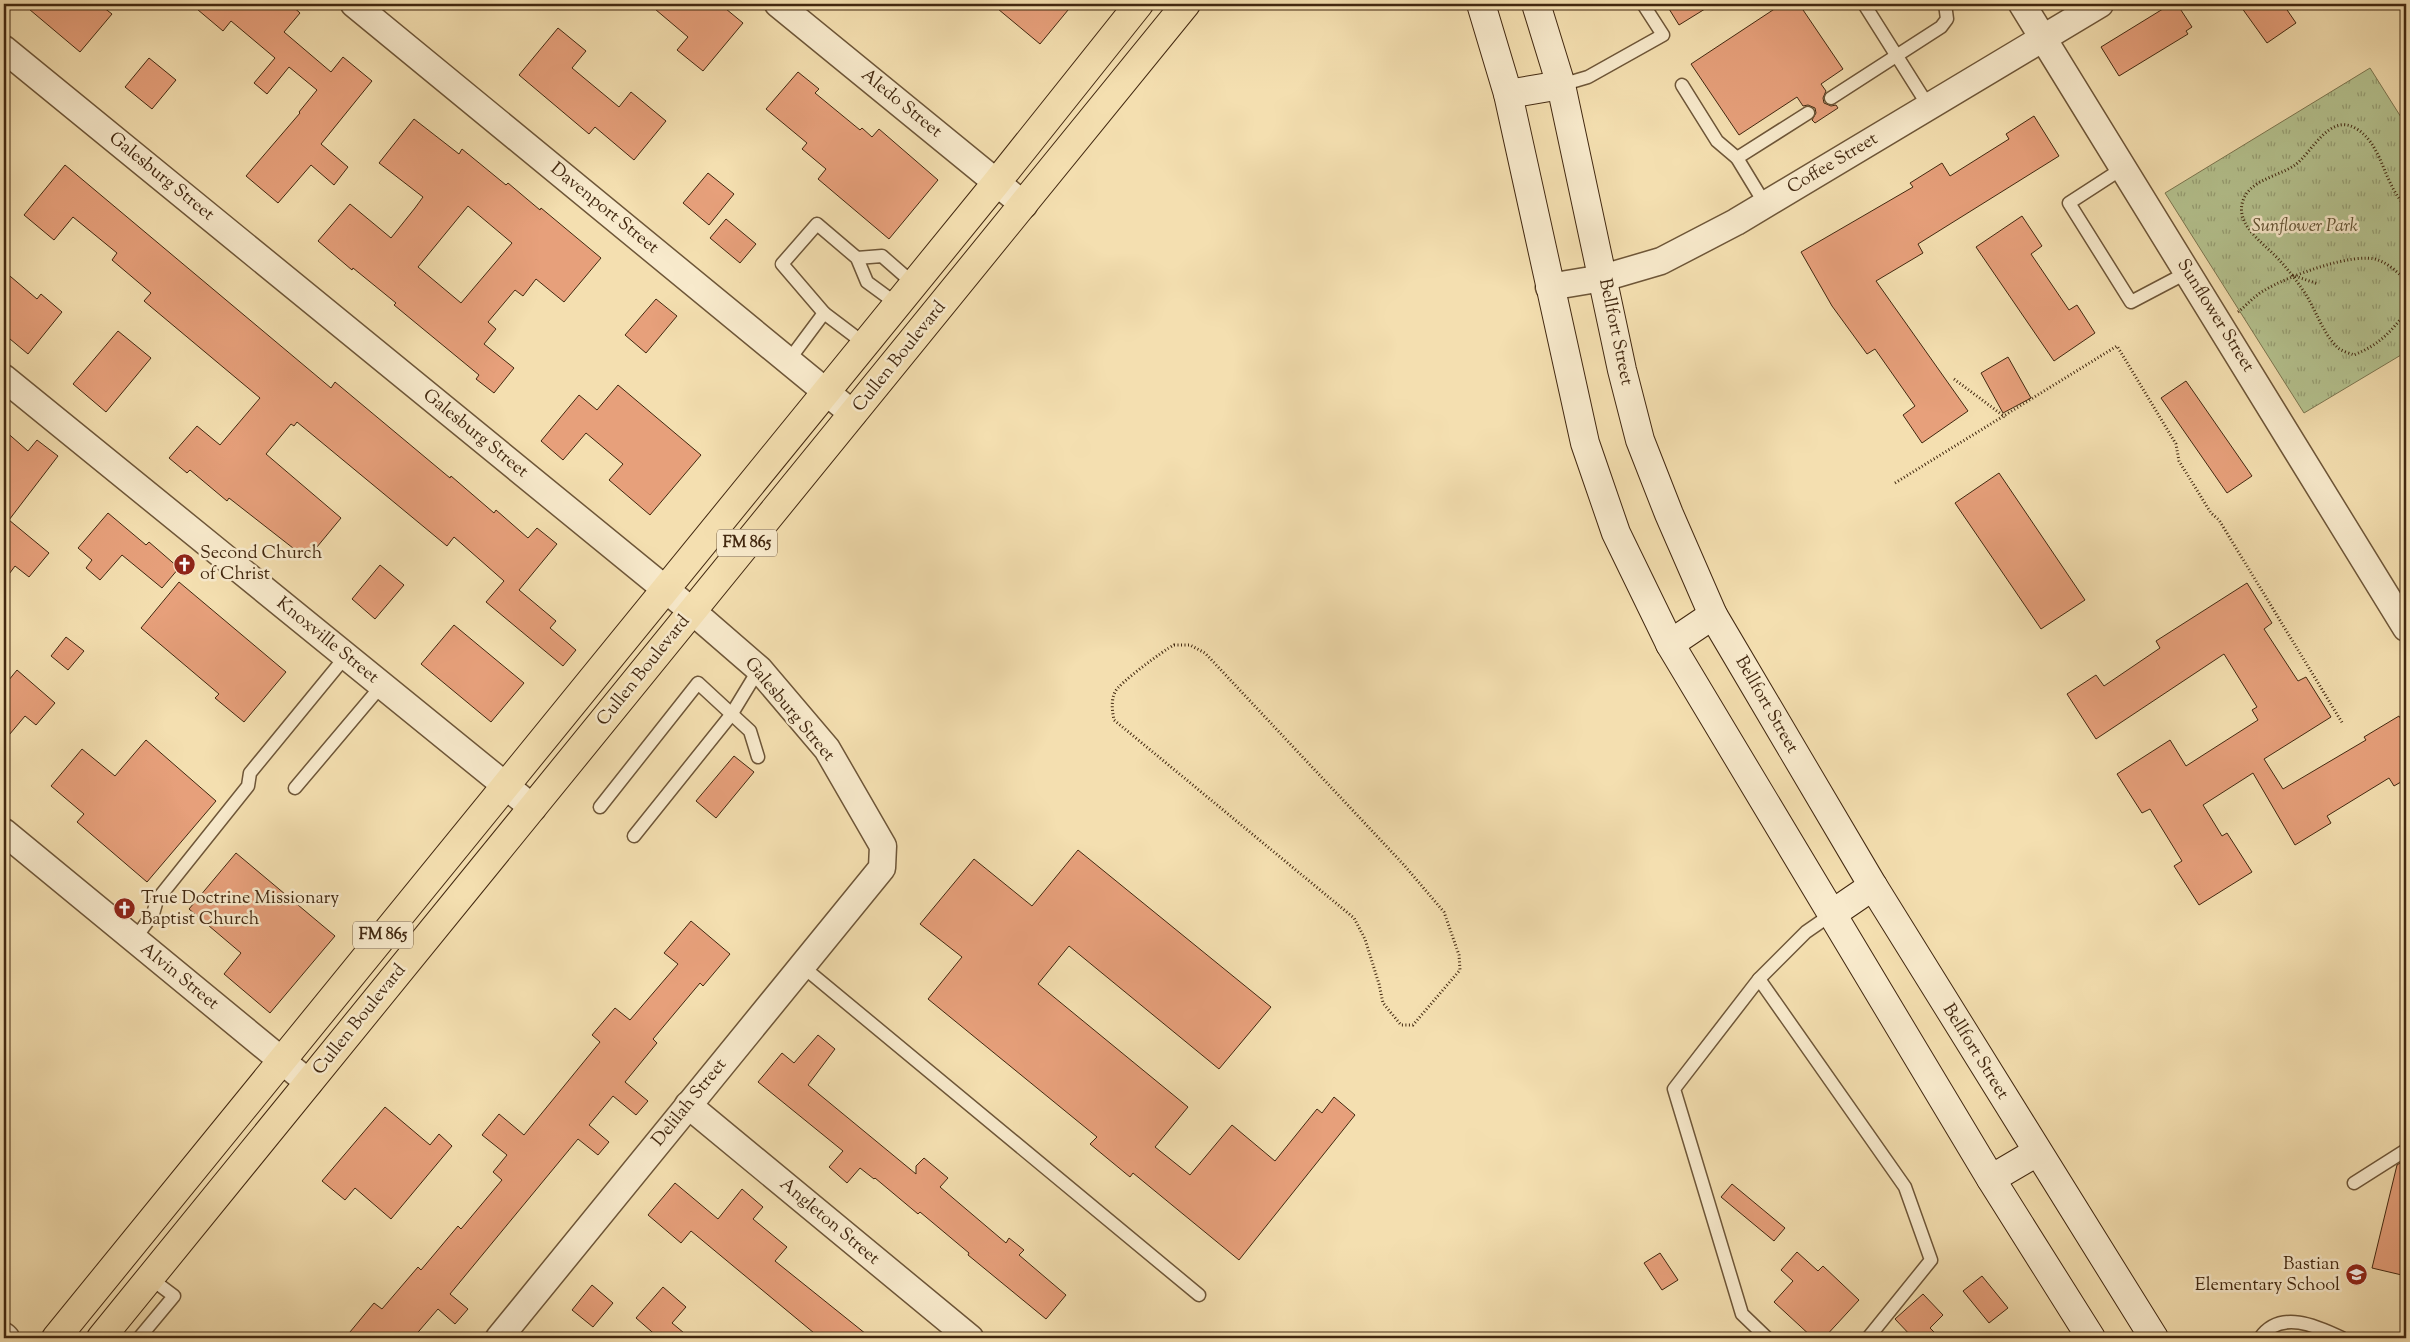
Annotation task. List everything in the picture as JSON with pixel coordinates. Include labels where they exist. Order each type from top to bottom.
[{"type":"main road","name":"Cullen Boulevard","points":[[56,1338],[997,182],[1139,4]]},
{"type":"main road","name":"Cullen Boulevard","points":[[107,1337],[150,1278],[1186,4]]},
{"type":"main road","points":[[1481,4],[1508,94],[1549,287],[1585,443],[1616,533],[1670,644],[1991,1179],[2090,1338]]},
{"type":"main road","name":"Bellfort Street","points":[[1536,4],[1561,85],[1622,370],[1640,440],[1669,514],[1713,614],[1873,886],[2154,1338]]},
{"type":"main road","points":[[1508,94],[1561,85]]},
{"type":"main road","points":[[1670,644],[1713,614]]},
{"type":"main road","points":[[1832,914],[1873,886]]},
{"type":"main road","points":[[1991,1179],[2037,1152]]},
{"type":"street","name":"Davenport Street","points":[[354,4],[853,414]]},
{"type":"street","name":"Aledo Street","points":[[778,4],[1024,205]]},
{"type":"street","name":"Sunflower Street","points":[[2022,4],[2406,628]]},
{"type":"street","name":"Coffee Street","points":[[1549,287],[1603,278],[1661,261],[1765,204],[2100,4]]},
{"type":"street","name":"Galesburg Street","points":[[4,49],[692,611],[759,669],[827,750],[883,846],[882,868]]},
{"type":"street","name":"Knoxville Street","points":[[4,378],[533,808]]},
{"type":"street","name":"Alvin Street","points":[[4,832],[309,1083]]},
{"type":"street","name":"Delilah Street","points":[[502,1337],[688,1105],[882,868]]},
{"type":"street","name":"Angleton Street","points":[[688,1105],[970,1338]]},
{"type":"lane","points":[[1561,85],[1588,77],[1663,35],[1643,4]]},
{"type":"lane","points":[[1864,4],[1929,107]]},
{"type":"lane","points":[[1831,98],[1896,54],[1941,27],[1947,19],[1944,4]]},
{"type":"lane","points":[[1682,85],[1717,142],[1737,158],[1765,204]]},
{"type":"lane","points":[[1737,158],[1808,114]]},
{"type":"lane","points":[[2124,168],[2069,202],[2131,302],[2188,272]]},
{"type":"lane","points":[[865,344],[824,313],[782,264],[817,224],[858,258],[866,282],[906,294]]},
{"type":"lane","points":[[858,258],[882,256],[906,294]]},
{"type":"lane","points":[[789,360],[824,313]]},
{"type":"lane","points":[[134,940],[153,914],[157,900],[248,786],[250,773],[346,656]]},
{"type":"lane","points":[[634,836],[731,715],[759,669]]},
{"type":"lane","points":[[600,808],[698,683],[750,731],[758,757]]},
{"type":"lane","points":[[295,788],[382,686]]},
{"type":"lane","points":[[1767,1338],[1742,1314],[1674,1089],[1759,979],[1806,932],[1832,914]]},
{"type":"lane","points":[[802,966],[1199,1296]]},
{"type":"lane","points":[[1759,979],[1905,1187],[1931,1260],[1868,1338]]},
{"type":"lane","points":[[2354,1183],[2406,1150]]},
{"type":"lane","points":[[139,1338],[174,1296],[150,1278]]},
{"type":"lane","points":[[2260,1338],[2274,1325],[2291,1321],[2306,1323],[2334,1336]]},
{"type":"path","points":[[2406,206],[2392,189],[2373,146],[2355,127],[2347,125],[2326,132],[2296,165],[2260,181],[2249,192],[2242,204],[2242,217],[2251,232],[2292,275],[2338,349],[2354,354],[2372,347],[2389,334],[2406,312]]},
{"type":"path","points":[[2221,326],[2263,290],[2292,275],[2362,257],[2382,262],[2406,280]]},
{"type":"path","points":[[2292,275],[2318,284]]},
{"type":"path","points":[[1895,483],[2116,346],[2176,444],[2179,461],[2211,512],[2219,520],[2343,724]]},
{"type":"path","points":[[1954,379],[2005,416]]},
{"type":"path","points":[[1174,644],[1190,645],[1205,652],[1404,864],[1444,912],[1459,955],[1460,970],[1413,1025],[1401,1025],[1382,1003],[1379,984],[1365,939],[1354,918],[1114,720],[1112,708],[1116,691],[1164,650],[1174,644]]},
{"type":"green space","name":"Sunflower Park","points":[[2370,68],[2406,125],[2406,352],[2304,413],[2165,193]]},
{"type":"building","points":[[23,4],[99,4],[112,14],[80,52]]},
{"type":"building","points":[[191,4],[290,4],[300,13],[284,32],[331,72],[343,57],[372,81],[321,144],[348,167],[334,185],[311,165],[278,203],[246,176],[300,113],[317,90],[289,67],[267,94],[254,83],[275,58],[231,21],[223,31]]},
{"type":"building","points":[[649,4],[720,4],[743,23],[703,71],[677,50],[688,37]]},
{"type":"building","points":[[992,4],[1073,4],[1040,44]]},
{"type":"building","points":[[1666,4],[1713,4],[1679,25]]},
{"type":"building","points":[[1782,4],[1799,4],[1843,69],[1821,84],[1826,91],[1823,98],[1824,103],[1831,106],[1836,105],[1838,108],[1815,123],[1812,120],[1816,113],[1815,108],[1808,105],[1803,106],[1797,97],[1739,135],[1691,64]]},
{"type":"building","points":[[2171,4],[2177,4],[2192,27],[2186,31],[2188,34],[2119,76],[2101,47]]},
{"type":"building","points":[[2239,4],[2283,4],[2296,23],[2267,43]]},
{"type":"building","points":[[558,28],[586,51],[572,68],[619,107],[631,92],[666,121],[634,160],[595,127],[589,134],[519,75]]},
{"type":"building","points":[[149,58],[176,80],[152,109],[125,87]]},
{"type":"building","points":[[798,72],[819,89],[815,93],[860,130],[862,128],[872,137],[879,129],[938,180],[889,239],[818,179],[826,169],[802,149],[807,143],[766,109]]},
{"type":"building","points":[[2034,116],[2059,156],[1918,244],[1923,253],[1876,281],[1968,411],[1922,443],[1903,415],[1915,406],[1875,349],[1867,354],[1832,306],[1801,252],[1913,187],[1910,183],[1942,163],[1950,176],[2009,139],[2006,134]]},
{"type":"building","points":[[414,119],[459,154],[462,149],[506,185],[508,183],[601,258],[564,302],[536,279],[523,296],[515,290],[488,322],[496,329],[484,344],[514,368],[494,393],[476,379],[479,375],[394,305],[396,303],[353,268],[352,270],[318,241],[350,204],[391,238],[415,208],[423,197],[379,163]],"holes":[[[468,206],[512,243],[461,303],[418,267]]]},
{"type":"building","points":[[65,165],[331,388],[335,382],[450,478],[451,476],[494,513],[496,510],[528,538],[537,528],[557,544],[519,590],[556,621],[550,628],[576,650],[563,666],[486,602],[504,581],[454,537],[447,546],[297,422],[294,426],[291,424],[266,454],[341,518],[307,559],[229,498],[227,501],[190,470],[187,473],[169,458],[197,426],[220,445],[260,398],[144,301],[151,293],[112,260],[117,253],[73,217],[54,240],[24,215]]},
{"type":"building","points":[[708,173],[734,194],[709,225],[683,203]]},
{"type":"building","points":[[2022,216],[2042,246],[2031,254],[2069,310],[2077,305],[2095,333],[2054,361],[1976,247]]},
{"type":"building","points":[[726,219],[756,244],[740,263],[710,238]]},
{"type":"building","points":[[4,271],[37,299],[41,294],[62,312],[28,354],[4,334]]},
{"type":"building","points":[[656,299],[677,316],[646,353],[625,335]]},
{"type":"building","points":[[118,331],[151,358],[106,412],[73,384]]},
{"type":"building","points":[[2008,357],[2031,398],[2003,413],[1981,373]]},
{"type":"building","points":[[2186,381],[2252,476],[2227,493],[2161,398]]},
{"type":"building","points":[[618,385],[701,455],[650,515],[609,480],[623,464],[586,433],[563,460],[541,441],[579,395],[597,410]]},
{"type":"building","points":[[4,430],[28,451],[37,440],[58,456],[9,520],[49,553],[29,577],[15,566],[4,581]]},
{"type":"building","points":[[1999,473],[2085,600],[2041,629],[1955,503]]},
{"type":"building","points":[[108,513],[146,545],[149,542],[179,568],[162,588],[122,555],[100,580],[86,568],[92,560],[78,548]]},
{"type":"building","points":[[380,565],[404,585],[375,619],[352,599]]},
{"type":"building","points":[[179,582],[286,672],[244,722],[215,698],[219,694],[141,628]]},
{"type":"building","points":[[2247,583],[2272,623],[2264,629],[2298,681],[2306,677],[2331,717],[2264,759],[2283,789],[2366,740],[2364,737],[2399,716],[2406,728],[2406,779],[2394,786],[2389,778],[2327,816],[2331,823],[2295,845],[2253,773],[2203,805],[2222,836],[2227,833],[2252,872],[2199,905],[2174,866],[2182,861],[2150,809],[2142,813],[2117,774],[2170,740],[2186,766],[2258,720],[2252,710],[2257,707],[2224,654],[2096,739],[2067,694],[2096,675],[2104,686],[2160,648],[2156,641]]},
{"type":"building","points":[[454,625],[524,683],[491,722],[421,664]]},
{"type":"building","points":[[66,637],[84,651],[68,670],[51,656]]},
{"type":"building","points":[[17,670],[55,703],[36,725],[25,716],[4,741],[4,686]]},
{"type":"building","points":[[146,740],[216,801],[147,882],[77,822],[84,814],[51,786],[82,749],[115,776]]},
{"type":"building","points":[[734,756],[754,772],[716,818],[696,801]]},
{"type":"building","points":[[1078,850],[1271,1007],[1219,1069],[1069,946],[1038,984],[1188,1107],[1155,1147],[1190,1175],[1232,1125],[1275,1161],[1317,1109],[1322,1113],[1334,1097],[1355,1115],[1239,1260],[1133,1173],[1130,1177],[1090,1144],[1097,1137],[928,999],[962,957],[920,924],[974,859],[1032,906]]},
{"type":"building","points":[[236,853],[335,936],[270,1013],[224,974],[241,953],[189,909]]},
{"type":"building","points":[[691,921],[730,954],[703,986],[700,983],[653,1039],[657,1043],[625,1082],[648,1101],[636,1115],[613,1096],[589,1125],[609,1142],[598,1155],[578,1139],[450,1294],[468,1309],[455,1324],[438,1309],[413,1338],[345,1338],[374,1303],[382,1309],[418,1267],[421,1270],[458,1226],[461,1229],[502,1180],[493,1172],[507,1155],[482,1135],[499,1114],[524,1135],[600,1042],[592,1035],[615,1008],[630,1020],[678,964],[664,953]]},
{"type":"building","points":[[818,1035],[835,1049],[808,1085],[916,1174],[916,1166],[924,1158],[948,1178],[940,1187],[1006,1243],[1009,1238],[1024,1250],[1019,1255],[1066,1295],[1046,1319],[968,1255],[969,1253],[920,1212],[918,1214],[875,1178],[860,1168],[847,1183],[829,1167],[843,1151],[758,1082],[782,1053],[794,1063]]},
{"type":"building","points":[[385,1107],[430,1145],[439,1134],[452,1146],[391,1219],[355,1188],[345,1200],[322,1181]]},
{"type":"building","points":[[2406,1159],[2406,1276],[2372,1268],[2397,1165]]},
{"type":"building","points":[[675,1183],[718,1219],[742,1189],[763,1207],[753,1219],[787,1247],[775,1261],[871,1338],[820,1338],[691,1231],[681,1243],[648,1215]]},
{"type":"building","points":[[1732,1184],[1785,1228],[1774,1241],[1721,1197]]},
{"type":"building","points":[[1797,1252],[1818,1271],[1823,1266],[1859,1300],[1824,1338],[1813,1338],[1774,1302],[1793,1281],[1781,1270]]},
{"type":"building","points":[[1660,1253],[1678,1280],[1662,1290],[1644,1263]]},
{"type":"building","points":[[1982,1276],[2008,1308],[1989,1323],[1963,1291]]},
{"type":"building","points":[[592,1285],[613,1303],[593,1327],[572,1310]]},
{"type":"building","points":[[663,1287],[686,1307],[672,1323],[690,1338],[659,1338],[636,1318]]},
{"type":"building","points":[[1923,1294],[1943,1315],[1930,1328],[1940,1338],[1913,1338],[1895,1319]]},
{"type":"place","name":"Second Church of Christ","points":[[184,564]]},
{"type":"place","name":"True Doctrine Missionary Baptist Church","points":[[125,909]]},
{"type":"place","name":"Bastian Elementary School","points":[[2356,1275]]}]
